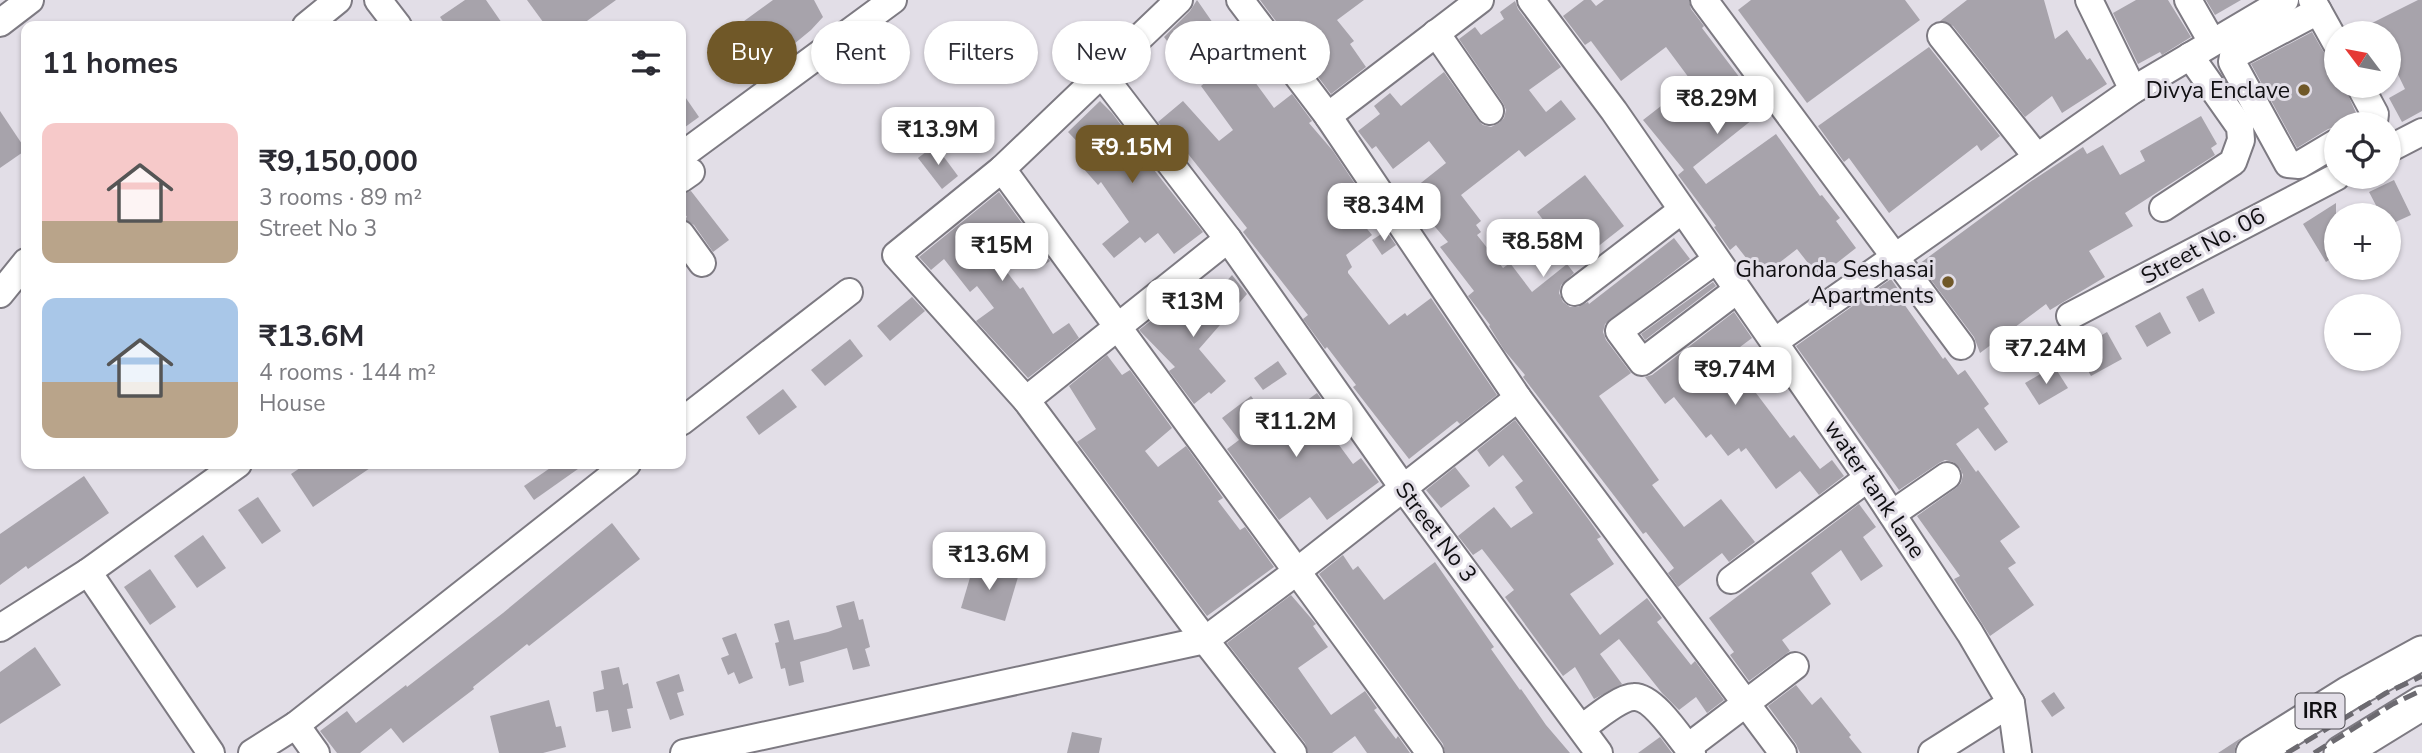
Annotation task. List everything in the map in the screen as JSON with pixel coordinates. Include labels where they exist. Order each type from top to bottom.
[{"type":"main road","points":[[2388,673],[2422,653]]},
{"type":"main road","name":"IRR","points":[[2253,753],[2349,693],[2388,673],[2422,661]]},
{"type":"main road","name":"IRR","points":[[2340,753],[2403,718]]},
{"type":"street","points":[[0,23],[30,0]]},
{"type":"street","points":[[312,21],[338,0]]},
{"type":"street","points":[[379,0],[394,21]]},
{"type":"street","points":[[686,167],[893,0]]},
{"type":"street","points":[[1151,26],[1179,0]]},
{"type":"street","points":[[1240,0],[1328,116],[1518,398],[1783,753]]},
{"type":"street","points":[[1328,116],[1480,0]]},
{"type":"street","name":"water tank lane","points":[[1531,0],[1614,111],[1685,226],[1716,260],[1774,342],[1970,632],[2011,703],[2018,753]]},
{"type":"street","points":[[2089,0],[2133,90]]},
{"type":"street","points":[[2163,208],[2234,162],[2242,140],[2240,127],[2201,49],[2188,0]]},
{"type":"street","points":[[1774,342],[2133,90],[2285,0]]},
{"type":"street","points":[[1709,2],[1961,346]]},
{"type":"street","points":[[2324,22],[2315,6],[2234,56],[2232,62],[2288,164],[2299,165],[2324,151]]},
{"type":"street","points":[[1436,33],[1490,111]]},
{"type":"street","points":[[1941,36],[2037,157]]},
{"type":"street","points":[[1090,84],[1002,169],[896,255],[1026,400],[1293,753]]},
{"type":"street","name":"Street No 3","points":[[1109,84],[1228,239],[1404,489],[1599,753]]},
{"type":"street","points":[[2401,143],[2422,132]]},
{"type":"street","points":[[1002,169],[1430,753]]},
{"type":"street","name":"Street No. 06","points":[[2070,316],[2324,183]]},
{"type":"street","points":[[1575,292],[1685,226]]},
{"type":"street","points":[[1026,400],[1228,239]]},
{"type":"street","points":[[686,241],[702,263]]},
{"type":"street","points":[[1716,260],[1619,331],[1642,362],[1740,294]]},
{"type":"street","points":[[0,294],[21,268]]},
{"type":"street","points":[[686,415],[849,292]]},
{"type":"street","points":[[1639,376],[1740,294]]},
{"type":"street","points":[[684,753],[1205,640],[1404,489],[1518,398]]},
{"type":"street","points":[[0,628],[88,572],[231,469]]},
{"type":"street","points":[[252,753],[296,725],[621,469]]},
{"type":"street","points":[[1892,514],[1947,476]]},
{"type":"street","points":[[1731,580],[1868,478]]},
{"type":"street","points":[[88,572],[211,753]]},
{"type":"street","points":[[1581,728],[1626,699],[1636,696],[1650,702],[1690,750],[1795,666]]},
{"type":"street","points":[[1932,753],[2011,703]]},
{"type":"street","points":[[296,725],[316,753]]},
{"type":"building","points":[[465,0],[486,0],[501,21],[443,21],[440,17]]},
{"type":"building","points":[[527,0],[616,0],[587,21],[542,21]]},
{"type":"building","points":[[773,0],[814,0],[823,17],[819,21],[811,21],[811,30],[797,42],[797,21],[744,21]]},
{"type":"building","points":[[1197,0],[1212,21],[1180,21]]},
{"type":"building","points":[[1260,0],[1364,0],[1337,20],[1354,41],[1350,44],[1366,67],[1331,94],[1323,84],[1330,84],[1330,21],[1276,21]]},
{"type":"building","points":[[1584,0],[1591,0],[1596,6],[1604,0],[1689,0],[1691,9],[1704,26],[1702,28],[1740,78],[1731,85],[1757,116],[1693,167],[1706,184],[1776,134],[1820,196],[1822,195],[1840,218],[1836,221],[1856,248],[1819,277],[1797,249],[1761,277],[1736,245],[1730,250],[1714,227],[1716,226],[1678,175],[1684,170],[1643,120],[1692,82],[1666,47],[1621,81],[1591,41],[1585,45],[1563,16]]},
{"type":"building","points":[[1751,0],[1905,0],[1920,20],[1807,103],[1738,10]]},
{"type":"building","points":[[1967,0],[2044,0],[2055,39],[2067,30],[2107,84],[2062,113],[2052,96],[2025,117],[1953,26],[1940,21]]},
{"type":"building","points":[[2136,0],[2168,0],[2191,37],[2162,55],[2160,52],[2138,64],[2113,13]]},
{"type":"building","points":[[2206,0],[2241,0],[2215,15]]},
{"type":"building","points":[[2422,0],[2422,111],[2402,122],[2401,112],[2397,112],[2389,98],[2401,98],[2401,91],[2405,89],[2401,81],[2401,21],[2376,21]]},
{"type":"building","points":[[1515,1],[1518,9],[1561,67],[1529,90],[1546,112],[1561,100],[1576,119],[1525,157],[1519,150],[1461,195],[1481,221],[1476,225],[1481,232],[1477,235],[1503,268],[1510,263],[1532,292],[1567,264],[1574,273],[1561,285],[1559,293],[1563,302],[1570,307],[1578,307],[1588,302],[1589,304],[1674,238],[1690,259],[1605,324],[1603,332],[1606,340],[1631,373],[1599,396],[1659,480],[1652,485],[1684,527],[1721,499],[1755,542],[1729,562],[1722,553],[1678,587],[1668,573],[1674,568],[1646,532],[1643,534],[1504,350],[1490,325],[1468,296],[1474,291],[1440,247],[1448,242],[1407,194],[1446,163],[1429,141],[1393,169],[1376,146],[1372,149],[1358,131],[1380,114],[1374,106],[1390,93],[1401,106],[1444,72],[1483,125],[1491,127],[1499,123],[1506,110],[1503,103],[1459,39],[1475,27],[1481,35],[1504,19],[1500,12]]},
{"type":"building","points":[[2312,32],[2324,52],[2324,98],[2349,98],[2356,112],[2324,112],[2324,131],[2297,148],[2251,64]]},
{"type":"building","points":[[1929,47],[2000,136],[1981,151],[1977,145],[1889,213],[1849,158],[1844,162],[1818,126]]},
{"type":"building","points":[[1256,84],[1274,108],[1292,94],[1312,121],[1309,123],[1333,151],[1361,193],[1347,204],[1372,235],[1346,255],[1352,267],[1348,273],[1389,325],[1405,313],[1407,316],[1431,298],[1497,395],[1460,424],[1457,421],[1409,459],[1353,387],[1356,385],[1303,319],[1308,315],[1243,232],[1247,228],[1177,140],[1174,142],[1158,122],[1183,101],[1219,141],[1233,130],[1201,86]]},
{"type":"building","points":[[686,98],[699,117],[686,126]]},
{"type":"building","points":[[1100,101],[1203,232],[1174,254],[1158,233],[1145,243],[1140,237],[1114,258],[1102,244],[1129,222],[1101,182],[1098,185],[1083,168],[1094,159],[1068,132]]},
{"type":"building","points":[[0,111],[21,142],[21,153],[0,168]]},
{"type":"building","points":[[2201,116],[2217,144],[2211,148],[2215,155],[2125,213],[2133,226],[2089,251],[2105,277],[2050,310],[2046,304],[1980,353],[1974,337],[1919,264],[2030,182],[2083,147],[2087,154],[2103,145],[2120,175],[2145,161],[2140,151]]},
{"type":"building","points":[[935,145],[958,176],[942,189],[918,158]]},
{"type":"building","points":[[1585,175],[1624,226],[1577,263],[1537,212]]},
{"type":"building","points":[[2375,189],[2398,189],[2411,215],[2401,220],[2401,203],[2375,203],[2369,192]]},
{"type":"building","points":[[691,191],[729,240],[713,252],[694,225],[686,220],[686,192]]},
{"type":"building","points":[[999,192],[1050,261],[1040,268],[1019,241],[997,259],[1020,289],[1023,287],[1053,334],[1069,323],[1079,338],[1028,378],[976,321],[994,308],[977,286],[970,292],[944,259],[931,270],[919,257]]},
{"type":"building","points":[[2324,211],[2324,259],[2303,224]]},
{"type":"building","points":[[1386,231],[1396,245],[1382,255],[1372,240]]},
{"type":"building","points":[[1232,275],[1247,294],[1199,349],[1226,381],[1194,404],[1169,371],[1175,367],[1139,330],[1179,299],[1196,315]]},
{"type":"building","points":[[1891,279],[1907,302],[1904,304],[1943,359],[1945,357],[1958,375],[1965,370],[1989,404],[1984,408],[2008,442],[1995,451],[1978,428],[1956,444],[2020,527],[2000,541],[2016,563],[2008,568],[2034,605],[1990,636],[1954,579],[1960,576],[1917,516],[1961,483],[1963,475],[1960,468],[1945,460],[1899,490],[1796,346]]},
{"type":"building","points":[[1713,282],[1716,286],[1645,340],[1641,334]]},
{"type":"building","points":[[2203,288],[2215,313],[2199,322],[2186,297]]},
{"type":"building","points":[[912,297],[925,311],[890,341],[877,326]]},
{"type":"building","points":[[1734,312],[1752,338],[1728,356],[1790,438],[1794,435],[1820,469],[1832,460],[1844,476],[1819,495],[1800,471],[1776,489],[1746,448],[1741,452],[1739,448],[1728,456],[1711,434],[1706,438],[1674,397],[1665,404],[1645,377],[1652,375]]},
{"type":"building","points":[[2160,312],[2171,333],[2147,347],[2135,326]]},
{"type":"building","points":[[2107,332],[2122,359],[2091,376],[2076,350]]},
{"type":"building","points":[[850,339],[863,356],[825,386],[811,370]]},
{"type":"building","points":[[1107,355],[1122,375],[1130,370],[1172,428],[1145,451],[1158,467],[1186,446],[1223,498],[1218,501],[1240,530],[1245,527],[1274,567],[1207,616],[1077,442],[1096,429],[1069,386]]},
{"type":"building","points":[[1278,361],[1287,374],[1263,390],[1254,378]]},
{"type":"building","points":[[2054,366],[2068,388],[2039,405],[2025,383]]},
{"type":"building","points":[[783,389],[797,407],[759,435],[746,417]]},
{"type":"building","points":[[1317,393],[1327,407],[1317,415],[1353,464],[1361,458],[1379,482],[1327,520],[1310,497],[1279,520],[1227,449],[1239,440],[1222,418],[1251,396],[1273,425]]},
{"type":"building","points":[[1515,420],[1601,537],[1597,539],[1614,564],[1570,594],[1600,635],[1647,598],[1662,618],[1657,622],[1691,665],[1695,661],[1724,700],[1707,713],[1696,697],[1679,710],[1619,639],[1600,654],[1622,684],[1594,699],[1575,667],[1563,676],[1505,597],[1514,590],[1482,549],[1473,555],[1458,536],[1494,507],[1511,528],[1533,513],[1515,487],[1523,481],[1503,455],[1489,467],[1477,450]]},
{"type":"building","points":[[1455,467],[1470,486],[1441,508],[1426,490]]},
{"type":"building","points":[[298,469],[369,469],[313,507],[291,474]]},
{"type":"building","points":[[549,469],[578,469],[534,500],[524,486]]},
{"type":"building","points":[[84,476],[109,513],[0,585],[0,534]]},
{"type":"building","points":[[258,497],[281,531],[262,544],[238,510]]},
{"type":"building","points":[[1859,504],[1876,527],[1863,537],[1883,566],[1861,581],[1841,550],[1811,573],[1831,604],[1782,640],[1790,651],[1749,681],[1730,655],[1734,652],[1709,618]]},
{"type":"building","points":[[612,523],[640,559],[529,646],[527,644],[403,743],[391,728],[360,753],[337,753],[320,731],[347,711],[356,723],[406,685],[407,687],[503,613]]},
{"type":"building","points":[[203,535],[226,568],[197,588],[174,556]]},
{"type":"building","points":[[1343,555],[1353,570],[1358,566],[1384,600],[1435,562],[1494,647],[1491,649],[1546,725],[1570,753],[1445,753],[1443,744],[1319,574]]},
{"type":"building","points":[[974,564],[1018,577],[1005,621],[961,608]]},
{"type":"building","points":[[150,569],[176,607],[150,625],[124,587]]},
{"type":"building","points":[[1291,595],[1316,624],[1313,626],[1328,647],[1298,668],[1331,715],[1365,691],[1377,708],[1374,710],[1410,753],[1367,753],[1355,736],[1332,753],[1308,753],[1305,743],[1227,643]]},
{"type":"building","points":[[854,601],[859,620],[863,619],[870,647],[865,649],[870,666],[853,670],[847,648],[800,662],[804,682],[789,686],[785,668],[781,669],[775,643],[779,642],[774,624],[789,620],[794,640],[828,632],[842,627],[836,606]]},
{"type":"building","points":[[736,633],[753,678],[739,684],[734,672],[728,675],[721,658],[729,655],[722,638]]},
{"type":"building","points":[[35,647],[61,685],[0,724],[0,672]]},
{"type":"building","points":[[619,667],[623,685],[628,683],[633,708],[627,709],[631,728],[612,732],[608,710],[596,712],[593,692],[604,689],[601,671]]},
{"type":"building","points":[[679,674],[684,691],[677,693],[684,715],[670,720],[656,682]]},
{"type":"building","points":[[1796,685],[1812,705],[1821,697],[1862,753],[1800,753],[1768,706]]},
{"type":"building","points":[[2054,692],[2065,708],[2052,717],[2041,701]]},
{"type":"building","points":[[549,700],[556,727],[561,726],[566,747],[543,753],[499,753],[490,716]]},
{"type":"building","points":[[1072,732],[1102,738],[1099,753],[1067,753]]},
{"type":"building","points":[[1660,737],[1672,753],[1638,753]]},
{"type":"building","points":[[2241,738],[2234,753],[2218,753]]},
{"type":"railway","points":[[2287,753],[2386,693],[2422,676]]},
{"type":"railway","points":[[2314,753],[2393,704],[2422,690]]},
{"type":"place","name":"Divya Enclave","points":[[2304,90]]},
{"type":"place","name":"Gharonda Seshasai Apartments","points":[[1948,282]]}]
